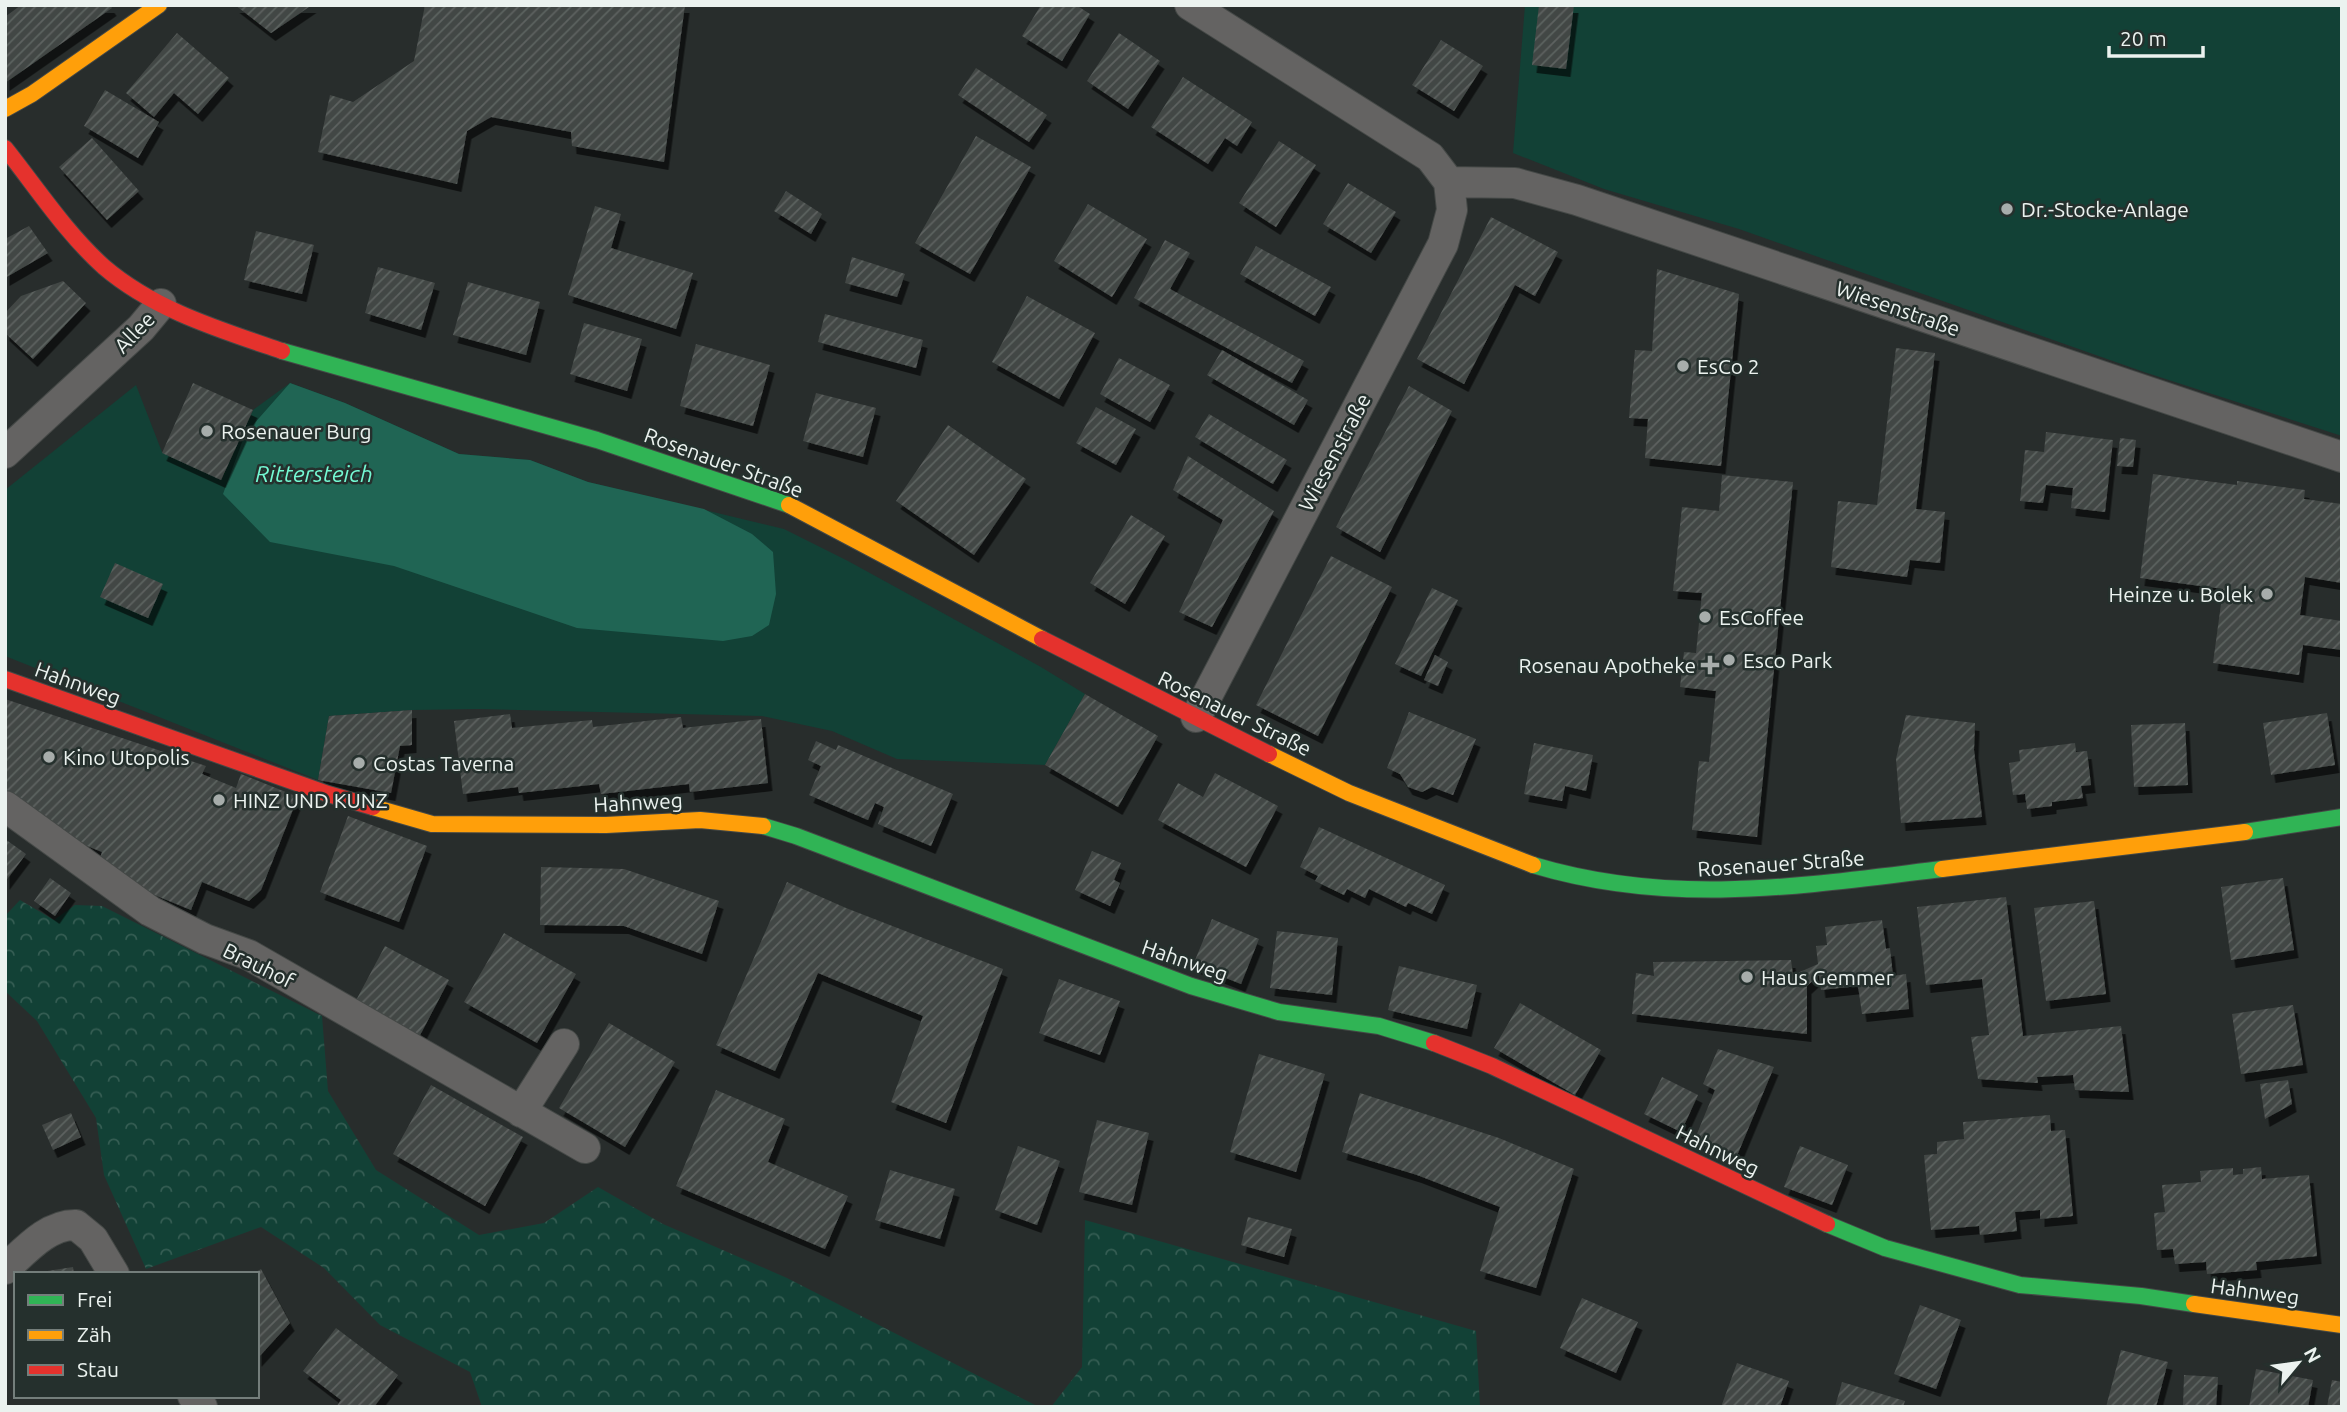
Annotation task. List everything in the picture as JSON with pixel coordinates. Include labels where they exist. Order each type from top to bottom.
[{"type":"street","points":[[5,109],[32,94],[159,5]]},
{"type":"street","points":[[1191,5],[1430,157],[1449,182]]},
{"type":"street","name":"Allee","points":[[5,148],[72,234],[107,269],[161,304],[141,328],[5,453]]},
{"type":"street","name":"Wiesenstraße","points":[[1196,717],[1443,244],[1452,210],[1449,182],[1515,183],[1577,200],[2342,457]]},
{"type":"street","name":"Rosenauer Straße","points":[[161,304],[247,340],[296,356],[597,440],[784,503],[1100,670],[1349,793],[1515,859],[1564,874],[1636,887],[1734,891],[1786,888],[2250,831],[2342,817]]},
{"type":"street","name":"Hahnweg","points":[[5,679],[328,794],[432,824],[606,825],[700,820],[765,826],[796,835],[1191,986],[1279,1012],[1380,1027],[1438,1044],[1492,1066],[1804,1214],[1885,1248],[2020,1285],[2141,1296],[2342,1325]]},
{"type":"street","name":"Brauhof","points":[[5,806],[150,911],[205,939],[249,955],[585,1148]]},
{"type":"street","points":[[521,1112],[564,1044]]},
{"type":"street","points":[[5,1269],[53,1230],[65,1224],[76,1225],[93,1240],[113,1272]]},
{"type":"green space","name":"Dr.-Stocke-Anlage","points":[[1525,5],[2342,5],[2342,436],[2144,372],[1739,229],[1604,189],[1513,153]]},
{"type":"green space","points":[[290,383],[345,403],[459,454],[530,460],[588,482],[784,529],[848,561],[1085,694],[1045,765],[897,759],[832,731],[762,716],[478,709],[412,710],[329,716],[318,780],[5,656],[5,490],[136,385],[162,452],[221,480],[253,410]]},
{"type":"green space","points":[[20,900],[54,920],[75,905],[102,906],[322,1016],[328,1091],[376,1170],[479,1235],[544,1223],[598,1187],[663,1224],[787,1278],[1039,1407],[482,1407],[470,1372],[380,1325],[324,1268],[261,1227],[146,1269],[104,1175],[96,1118],[37,1021],[5,991],[5,916]]},
{"type":"green space","points":[[1085,1220],[1476,1331],[1480,1407],[1051,1407],[1082,1367]]},
{"type":"water","name":"Rittersteich","points":[[290,383],[345,403],[459,454],[530,460],[588,482],[704,509],[752,534],[773,552],[776,594],[769,625],[752,636],[723,641],[577,628],[394,566],[270,542],[223,494],[245,434]]},
{"type":"building","points":[[21,5],[110,5],[112,8],[5,83],[5,17]]},
{"type":"building","points":[[235,5],[312,5],[271,33]]},
{"type":"building","points":[[425,5],[685,5],[664,162],[572,146],[571,132],[491,117],[467,131],[457,184],[318,152],[330,95],[353,102],[414,61]]},
{"type":"building","points":[[1041,5],[1076,5],[1090,14],[1062,61],[1022,36]]},
{"type":"building","points":[[1539,5],[1574,5],[1566,69],[1532,65]]},
{"type":"building","points":[[177,33],[229,78],[198,114],[174,93],[154,117],[126,93]]},
{"type":"building","points":[[1119,33],[1160,61],[1128,109],[1087,81]]},
{"type":"building","points":[[1441,40],[1483,66],[1454,111],[1412,85]]},
{"type":"building","points":[[976,68],[1047,115],[1029,142],[958,95]]},
{"type":"building","points":[[1183,77],[1252,122],[1237,146],[1225,138],[1208,164],[1151,127]]},
{"type":"building","points":[[105,90],[159,122],[138,158],[84,126]]},
{"type":"building","points":[[976,136],[1031,167],[970,274],[915,243]]},
{"type":"building","points":[[92,138],[139,191],[107,220],[59,167]]},
{"type":"building","points":[[1279,141],[1316,165],[1276,227],[1239,203]]},
{"type":"building","points":[[1348,183],[1396,212],[1371,253],[1323,224]]},
{"type":"building","points":[[786,191],[822,214],[811,234],[774,211]]},
{"type":"building","points":[[1088,204],[1147,239],[1112,297],[1054,261]]},
{"type":"building","points":[[595,206],[621,214],[611,248],[693,273],[676,329],[568,295]]},
{"type":"building","points":[[1491,217],[1558,252],[1535,296],[1515,285],[1464,384],[1417,359]]},
{"type":"building","points":[[29,226],[48,253],[5,278],[5,239]]},
{"type":"building","points":[[256,231],[314,245],[302,294],[244,280]]},
{"type":"building","points":[[1165,240],[1190,253],[1170,289],[1304,361],[1292,383],[1134,298]]},
{"type":"building","points":[[1256,246],[1331,287],[1315,316],[1240,274]]},
{"type":"building","points":[[852,257],[905,274],[897,297],[845,283]]},
{"type":"building","points":[[378,267],[435,283],[421,330],[365,313]]},
{"type":"building","name":"EsCo 2","points":[[1657,269],[1739,294],[1721,466],[1645,458],[1648,419],[1629,418],[1635,350],[1652,351]]},
{"type":"building","points":[[63,281],[86,303],[33,359],[5,333],[5,313],[21,296]]},
{"type":"building","points":[[468,282],[540,302],[526,355],[453,335]]},
{"type":"building","points":[[1027,296],[1095,333],[1059,399],[992,362]]},
{"type":"building","points":[[825,314],[923,340],[916,368],[818,342]]},
{"type":"building","points":[[584,323],[642,339],[627,391],[570,374]]},
{"type":"building","points":[[696,344],[770,365],[753,426],[680,406]]},
{"type":"building","points":[[1896,348],[1935,353],[1916,509],[1945,512],[1940,563],[1910,560],[1907,577],[1831,567],[1838,501],[1877,505]]},
{"type":"building","points":[[1222,350],[1308,400],[1294,425],[1207,375]]},
{"type":"building","points":[[1119,358],[1170,385],[1150,422],[1100,394]]},
{"type":"building","name":"Rosenauer Burg","points":[[193,383],[253,410],[221,480],[162,453]]},
{"type":"building","points":[[1409,386],[1452,411],[1380,552],[1336,527]]},
{"type":"building","points":[[816,393],[876,408],[863,457],[803,441]]},
{"type":"building","points":[[1096,407],[1136,429],[1116,465],[1076,443]]},
{"type":"building","points":[[1209,414],[1287,460],[1273,484],[1195,437]]},
{"type":"building","points":[[948,425],[1026,479],[974,555],[896,501]]},
{"type":"building","points":[[2046,432],[2113,440],[2105,512],[2071,508],[2073,488],[2046,485],[2043,503],[2020,501],[2025,450],[2044,452]]},
{"type":"building","points":[[2120,438],[2136,440],[2133,467],[2117,466]]},
{"type":"building","points":[[1188,456],[1274,511],[1212,627],[1179,612],[1223,520],[1173,490]]},
{"type":"building","points":[[2153,474],[2237,485],[2237,481],[2305,490],[2304,499],[2342,504],[2342,583],[2305,577],[2300,615],[2342,621],[2342,650],[2303,645],[2299,675],[2213,663],[2223,589],[2140,578]]},
{"type":"building","name":"Esco Park","points":[[1722,475],[1793,482],[1757,837],[1692,830],[1699,761],[1709,762],[1716,691],[1680,687],[1684,652],[1696,653],[1702,593],[1673,591],[1682,507],[1719,511]]},
{"type":"building","points":[[1131,515],[1165,536],[1125,604],[1090,583]]},
{"type":"building","points":[[1331,556],[1392,587],[1318,736],[1256,705]]},
{"type":"building","points":[[115,563],[163,584],[148,618],[100,597]]},
{"type":"building","points":[[1432,588],[1458,600],[1421,676],[1395,664]]},
{"type":"building","points":[[1435,655],[1448,662],[1438,686],[1424,680]]},
{"type":"building","points":[[1085,694],[1158,736],[1118,807],[1045,765]]},
{"type":"building","points":[[5,699],[206,766],[202,774],[236,788],[241,774],[298,797],[261,890],[249,901],[202,882],[191,910],[125,883],[98,864],[102,852],[87,846],[5,790]]},
{"type":"building","name":"Costas Taverna","points":[[412,710],[412,745],[400,746],[391,793],[318,780],[329,716]]},
{"type":"building","points":[[1409,712],[1476,739],[1453,795],[1432,787],[1422,792],[1408,787],[1400,774],[1387,768]]},
{"type":"building","points":[[2327,713],[2335,765],[2271,775],[2263,723]]},
{"type":"building","points":[[510,714],[512,728],[592,720],[593,727],[681,717],[683,728],[761,719],[768,783],[690,792],[689,784],[601,794],[599,784],[519,793],[518,787],[463,794],[454,721]]},
{"type":"building","points":[[1906,715],[1975,723],[1974,750],[1982,817],[1901,823],[1896,759]]},
{"type":"building","points":[[2185,723],[2188,785],[2134,787],[2131,725]]},
{"type":"building","points":[[816,741],[836,750],[838,745],[953,794],[931,846],[878,824],[884,807],[875,803],[868,820],[809,795],[821,766],[808,760]]},
{"type":"building","points":[[1534,743],[1593,755],[1586,791],[1565,786],[1562,801],[1524,794]]},
{"type":"building","points":[[2075,743],[2076,752],[2087,751],[2091,785],[2081,786],[2083,798],[2027,809],[2025,794],[2013,795],[2009,763],[2020,761],[2019,750]]},
{"type":"building","points":[[1215,773],[1278,806],[1246,867],[1158,820],[1178,783],[1203,797]]},
{"type":"building","points":[[348,816],[427,846],[399,922],[320,892]]},
{"type":"building","points":[[1319,827],[1445,885],[1432,914],[1408,903],[1406,907],[1369,889],[1365,898],[1347,889],[1344,895],[1315,881],[1318,876],[1300,867]]},
{"type":"building","points":[[5,839],[26,854],[5,882]]},
{"type":"building","points":[[1092,851],[1121,863],[1114,880],[1120,883],[1110,906],[1075,890]]},
{"type":"building","points":[[541,867],[624,869],[719,901],[702,954],[624,926],[540,925]]},
{"type":"building","points":[[50,878],[71,893],[55,916],[34,901]]},
{"type":"building","points":[[2283,878],[2294,950],[2231,960],[2221,887]]},
{"type":"building","points":[[787,882],[1003,969],[946,1123],[891,1102],[923,1016],[818,973],[775,1071],[716,1045]]},
{"type":"building","points":[[2006,897],[2023,1036],[2121,1026],[2129,1092],[2075,1090],[2073,1075],[2037,1077],[2038,1083],[1978,1079],[1971,1037],[1989,1035],[1982,979],[1926,985],[1917,907]]},
{"type":"building","points":[[2094,901],[2106,994],[2046,1001],[2034,908]]},
{"type":"building","points":[[1212,919],[1259,939],[1241,984],[1193,965]]},
{"type":"building","points":[[1882,920],[1886,949],[1890,948],[1893,976],[1906,974],[1909,1009],[1862,1014],[1858,986],[1821,990],[1819,975],[1807,986],[1807,1034],[1632,1014],[1636,973],[1654,976],[1653,962],[1791,960],[1793,975],[1818,964],[1816,946],[1827,945],[1825,927]]},
{"type":"building","points":[[1277,931],[1338,938],[1332,995],[1270,988]]},
{"type":"building","points":[[504,933],[576,974],[537,1043],[464,1002]]},
{"type":"building","points":[[385,946],[449,980],[417,1041],[353,1006]]},
{"type":"building","points":[[1399,966],[1477,985],[1467,1029],[1388,1010]]},
{"type":"building","points":[[1059,979],[1120,1001],[1100,1055],[1039,1033]]},
{"type":"building","points":[[1520,1003],[1601,1050],[1575,1095],[1494,1048]]},
{"type":"building","points":[[2293,1005],[2303,1065],[2241,1074],[2232,1014]]},
{"type":"building","points":[[609,1023],[675,1062],[625,1147],[559,1108]]},
{"type":"building","points":[[1718,1049],[1774,1067],[1736,1158],[1694,1141],[1715,1090],[1703,1084]]},
{"type":"building","points":[[1259,1054],[1325,1074],[1296,1172],[1230,1152]]},
{"type":"building","points":[[1662,1077],[1698,1095],[1681,1132],[1644,1114]]},
{"type":"building","points":[[2288,1080],[2292,1104],[2265,1119],[2260,1084]]},
{"type":"building","points":[[431,1085],[523,1137],[485,1206],[393,1154]]},
{"type":"building","points":[[716,1090],[785,1119],[768,1162],[848,1196],[825,1249],[676,1186]]},
{"type":"building","points":[[1360,1093],[1499,1138],[1574,1169],[1536,1288],[1480,1271],[1500,1207],[1417,1175],[1342,1152]]},
{"type":"building","points":[[71,1113],[81,1137],[53,1150],[42,1125]]},
{"type":"building","points":[[2050,1115],[2051,1131],[2065,1130],[2073,1216],[2040,1219],[2040,1210],[2015,1212],[2017,1231],[1980,1235],[1979,1226],[1931,1230],[1924,1155],[1937,1154],[1937,1142],[1964,1139],[1963,1122]]},
{"type":"building","points":[[1097,1120],[1149,1133],[1132,1205],[1079,1192]]},
{"type":"building","points":[[1018,1146],[1060,1161],[1037,1225],[995,1210]]},
{"type":"building","points":[[1800,1146],[1848,1165],[1832,1205],[1784,1187]]},
{"type":"building","points":[[2261,1167],[2262,1179],[2309,1175],[2317,1256],[2256,1262],[2257,1270],[2207,1274],[2206,1262],[2175,1264],[2173,1249],[2157,1250],[2154,1213],[2165,1212],[2162,1185],[2201,1182],[2200,1171],[2233,1168],[2233,1175],[2243,1174],[2243,1169]]},
{"type":"building","points":[[890,1170],[955,1189],[940,1239],[875,1220]]},
{"type":"building","points":[[1248,1217],[1292,1229],[1284,1257],[1241,1245]]},
{"type":"building","points":[[73,1267],[74,1272],[41,1272]]},
{"type":"building","points":[[261,1269],[290,1323],[259,1357],[259,1272],[256,1272]]},
{"type":"building","points":[[1582,1298],[1638,1322],[1616,1373],[1560,1348]]},
{"type":"building","points":[[1920,1305],[1961,1320],[1936,1389],[1894,1374]]},
{"type":"building","points":[[336,1328],[398,1375],[374,1407],[336,1407],[341,1400],[303,1371]]},
{"type":"building","points":[[2121,1350],[2168,1362],[2156,1407],[2106,1407]]},
{"type":"building","points":[[1737,1363],[1789,1381],[1780,1407],[1721,1407]]},
{"type":"building","points":[[2256,1369],[2313,1380],[2308,1407],[2249,1407]]},
{"type":"building","points":[[2184,1375],[2218,1377],[2216,1407],[2183,1407]]},
{"type":"building","points":[[2332,1380],[2342,1382],[2342,1407],[2327,1407]]},
{"type":"building","points":[[1842,1382],[1905,1401],[1903,1407],[1835,1407]]},
{"type":"traffic: fast","points":[[282,351],[597,440],[789,505]]},
{"type":"traffic: fast","points":[[2245,832],[2342,817]]},
{"type":"traffic: fast","points":[[763,826],[796,836],[1191,986],[1279,1012],[1379,1026],[1434,1043]]},
{"type":"traffic: fast","points":[[1533,865],[1585,878],[1636,886],[1687,889],[1788,886],[1942,869]]},
{"type":"traffic: fast","points":[[1827,1224],[1885,1248],[2020,1285],[2141,1296],[2194,1304]]},
{"type":"traffic: slow","points":[[5,109],[32,94],[159,5]]},
{"type":"traffic: slow","points":[[789,505],[1042,639]]},
{"type":"traffic: slow","points":[[1269,754],[1349,793],[1533,865]]},
{"type":"traffic: slow","points":[[373,807],[432,824],[606,825],[700,820],[763,826]]},
{"type":"traffic: slow","points":[[1942,869],[2245,832]]},
{"type":"traffic: slow","points":[[2194,1304],[2342,1325]]},
{"type":"traffic: jam","points":[[5,148],[77,240],[104,267],[124,282],[166,307],[282,351]]},
{"type":"traffic: jam","points":[[1042,639],[1269,754]]},
{"type":"traffic: jam","points":[[5,679],[328,794],[373,807]]},
{"type":"traffic: jam","points":[[1434,1043],[1492,1066],[1827,1224]]},
{"type":"place","name":"Dr.-Stocke-Anlage","points":[[2007,209]]},
{"type":"place","name":"EsCo 2","points":[[1683,366]]},
{"type":"place","name":"Rosenauer Burg","points":[[207,431]]},
{"type":"place","name":"Heinze u. Bolek","points":[[2267,594]]},
{"type":"place","name":"EsCoffee","points":[[1705,617]]},
{"type":"place","name":"Esco Park","points":[[1729,660]]},
{"type":"place","name":"Rosenau Apotheke","points":[[1710,665]]},
{"type":"place","name":"Kino Utopolis","points":[[49,757]]},
{"type":"place","name":"Costas Taverna","points":[[359,763]]},
{"type":"place","name":"HINZ UND KUNZ","points":[[219,800]]},
{"type":"place","name":"Haus Gemmer","points":[[1747,977]]}]
